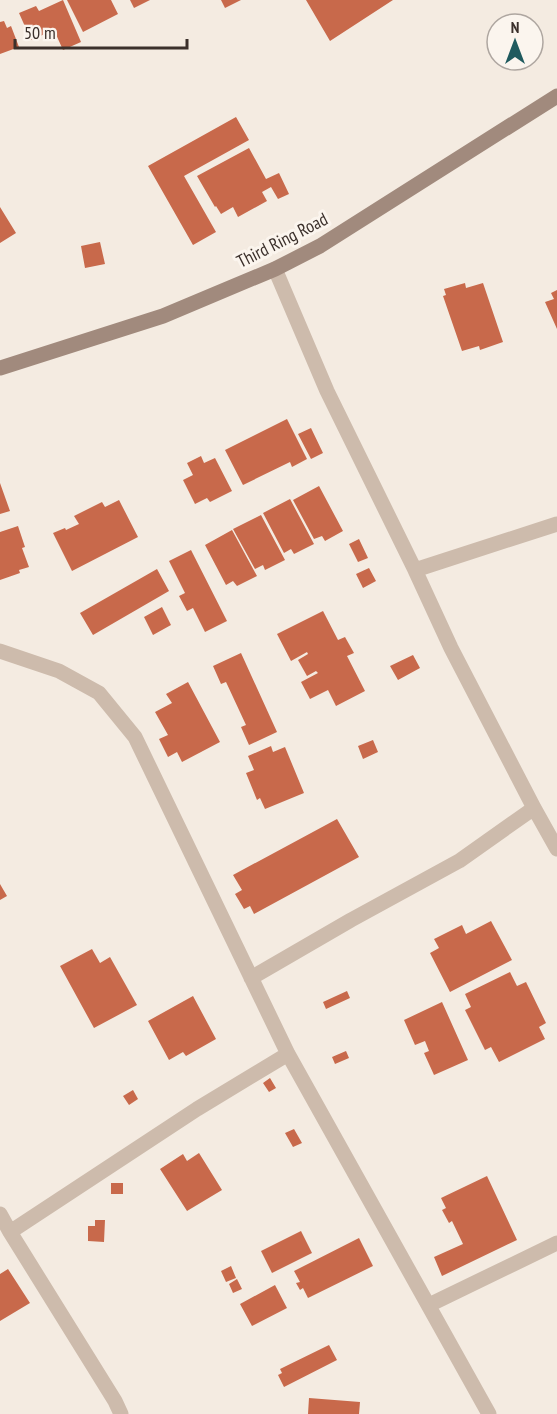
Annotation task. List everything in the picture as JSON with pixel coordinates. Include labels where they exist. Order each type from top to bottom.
[{"type":"street","name":"Third Ring Road","points":[[0,368],[163,316],[275,269],[320,246],[557,96]]},
{"type":"street","points":[[275,269],[327,391],[451,648],[557,849]]},
{"type":"street","points":[[415,570],[557,524]]},
{"type":"street","points":[[0,651],[59,671],[99,693],[135,736],[288,1054],[489,1414]]},
{"type":"street","points":[[251,978],[459,861],[534,808]]},
{"type":"street","points":[[10,1232],[198,1109],[288,1054]]},
{"type":"street","points":[[0,1214],[121,1414]]},
{"type":"street","points":[[429,1305],[557,1243]]},
{"type":"building","points":[[63,0],[81,42],[63,50],[54,30],[31,40],[19,13],[36,6],[39,11]]},
{"type":"building","points":[[67,0],[111,0],[118,14],[83,32]]},
{"type":"building","points":[[130,0],[150,0],[134,8]]},
{"type":"building","points":[[221,0],[241,0],[225,8]]},
{"type":"building","points":[[306,0],[393,0],[330,41]]},
{"type":"building","points":[[4,21],[7,28],[11,26],[19,47],[0,54],[0,22]]},
{"type":"building","points":[[236,117],[249,140],[184,176],[216,232],[193,245],[148,166]]},
{"type":"building","points":[[249,148],[266,179],[279,173],[289,194],[278,199],[271,187],[262,192],[267,201],[238,217],[233,207],[221,214],[197,176]]},
{"type":"building","points":[[0,207],[16,233],[0,243]]},
{"type":"building","points":[[100,242],[105,264],[85,268],[81,246]]},
{"type":"building","points":[[465,283],[466,288],[483,283],[503,342],[480,350],[479,346],[462,351],[443,296],[446,295],[444,289]]},
{"type":"building","points":[[557,290],[557,329],[545,302],[554,299],[551,293]]},
{"type":"building","points":[[287,419],[307,459],[292,467],[290,462],[243,485],[225,450]]},
{"type":"building","points":[[311,428],[323,453],[311,459],[298,434]]},
{"type":"building","points":[[201,456],[204,463],[215,458],[232,491],[210,502],[207,498],[195,504],[183,480],[193,475],[187,463]]},
{"type":"building","points":[[0,483],[10,511],[0,514]]},
{"type":"building","points":[[319,486],[343,531],[325,541],[322,536],[314,539],[293,500]]},
{"type":"building","points":[[290,499],[314,544],[294,554],[291,549],[284,553],[263,513]]},
{"type":"building","points":[[119,500],[138,537],[72,571],[53,533],[79,524],[74,516],[102,502],[105,507]]},
{"type":"building","points":[[261,515],[285,560],[265,570],[263,565],[255,569],[233,529]]},
{"type":"building","points":[[18,526],[25,547],[22,548],[29,567],[0,580],[0,532]]},
{"type":"building","points":[[232,530],[257,576],[237,586],[233,581],[226,585],[205,545]]},
{"type":"building","points":[[359,539],[368,558],[358,562],[349,544]]},
{"type":"building","points":[[191,550],[227,621],[205,632],[193,608],[187,611],[179,596],[185,593],[169,561]]},
{"type":"building","points":[[369,568],[376,581],[363,588],[356,574]]},
{"type":"building","points":[[157,569],[169,591],[93,635],[80,613]]},
{"type":"building","points":[[162,607],[171,625],[153,635],[144,617]]},
{"type":"building","points":[[323,611],[338,640],[345,637],[354,653],[347,656],[365,691],[336,706],[328,690],[310,699],[301,682],[318,673],[316,671],[307,676],[298,660],[308,654],[307,652],[291,661],[277,634]]},
{"type":"building","points":[[241,653],[277,732],[249,745],[241,727],[246,725],[226,682],[221,684],[213,666]]},
{"type":"building","points":[[413,655],[420,668],[398,680],[390,666]]},
{"type":"building","points":[[188,682],[220,742],[182,762],[177,752],[168,757],[159,739],[168,735],[155,712],[172,703],[166,694]]},
{"type":"building","points":[[373,740],[378,752],[363,759],[358,746]]},
{"type":"building","points":[[271,746],[273,752],[285,747],[304,793],[265,809],[260,798],[257,800],[246,773],[254,770],[248,756]]},
{"type":"building","points":[[337,819],[359,857],[254,914],[250,906],[244,909],[235,894],[242,890],[233,875]]},
{"type":"building","points":[[0,884],[7,896],[0,900]]},
{"type":"building","points":[[491,921],[512,960],[450,992],[430,953],[439,948],[434,939],[462,925],[466,934]]},
{"type":"building","points":[[92,949],[100,963],[110,957],[137,1005],[94,1028],[60,966]]},
{"type":"building","points":[[510,972],[517,986],[526,982],[546,1023],[539,1027],[545,1039],[499,1062],[491,1047],[485,1050],[465,1010],[471,1007],[465,994]]},
{"type":"building","points":[[347,991],[350,998],[326,1009],[323,1002]]},
{"type":"building","points":[[193,996],[216,1039],[186,1056],[183,1052],[169,1060],[148,1021]]},
{"type":"building","points":[[442,1002],[468,1060],[434,1075],[424,1053],[429,1051],[425,1041],[415,1045],[404,1020]]},
{"type":"building","points":[[346,1051],[349,1058],[335,1064],[332,1057]]},
{"type":"building","points":[[270,1078],[276,1088],[269,1092],[263,1083]]},
{"type":"building","points":[[133,1090],[138,1099],[129,1105],[123,1096]]},
{"type":"building","points":[[294,1129],[302,1143],[293,1147],[285,1133]]},
{"type":"building","points":[[199,1153],[222,1190],[187,1211],[160,1169],[183,1154],[187,1161]]},
{"type":"building","points":[[487,1176],[517,1240],[442,1276],[434,1257],[463,1244],[452,1221],[449,1223],[442,1210],[446,1208],[441,1198]]},
{"type":"building","points":[[111,1183],[123,1183],[123,1194],[111,1194]]},
{"type":"building","points":[[95,1220],[105,1220],[104,1242],[88,1241],[88,1226],[95,1226]]},
{"type":"building","points":[[301,1231],[312,1253],[272,1273],[261,1251]]},
{"type":"building","points":[[359,1238],[373,1266],[308,1298],[303,1288],[300,1290],[296,1283],[300,1282],[294,1271]]},
{"type":"building","points":[[231,1266],[236,1278],[226,1282],[221,1271]]},
{"type":"building","points":[[8,1269],[30,1303],[0,1321],[0,1274]]},
{"type":"building","points":[[237,1279],[242,1289],[233,1293],[229,1284]]},
{"type":"building","points":[[275,1285],[287,1308],[252,1326],[240,1304]]},
{"type":"building","points":[[329,1345],[337,1360],[284,1387],[278,1375],[282,1373],[280,1369]]},
{"type":"building","points":[[309,1398],[360,1402],[359,1414],[308,1414]]}]
